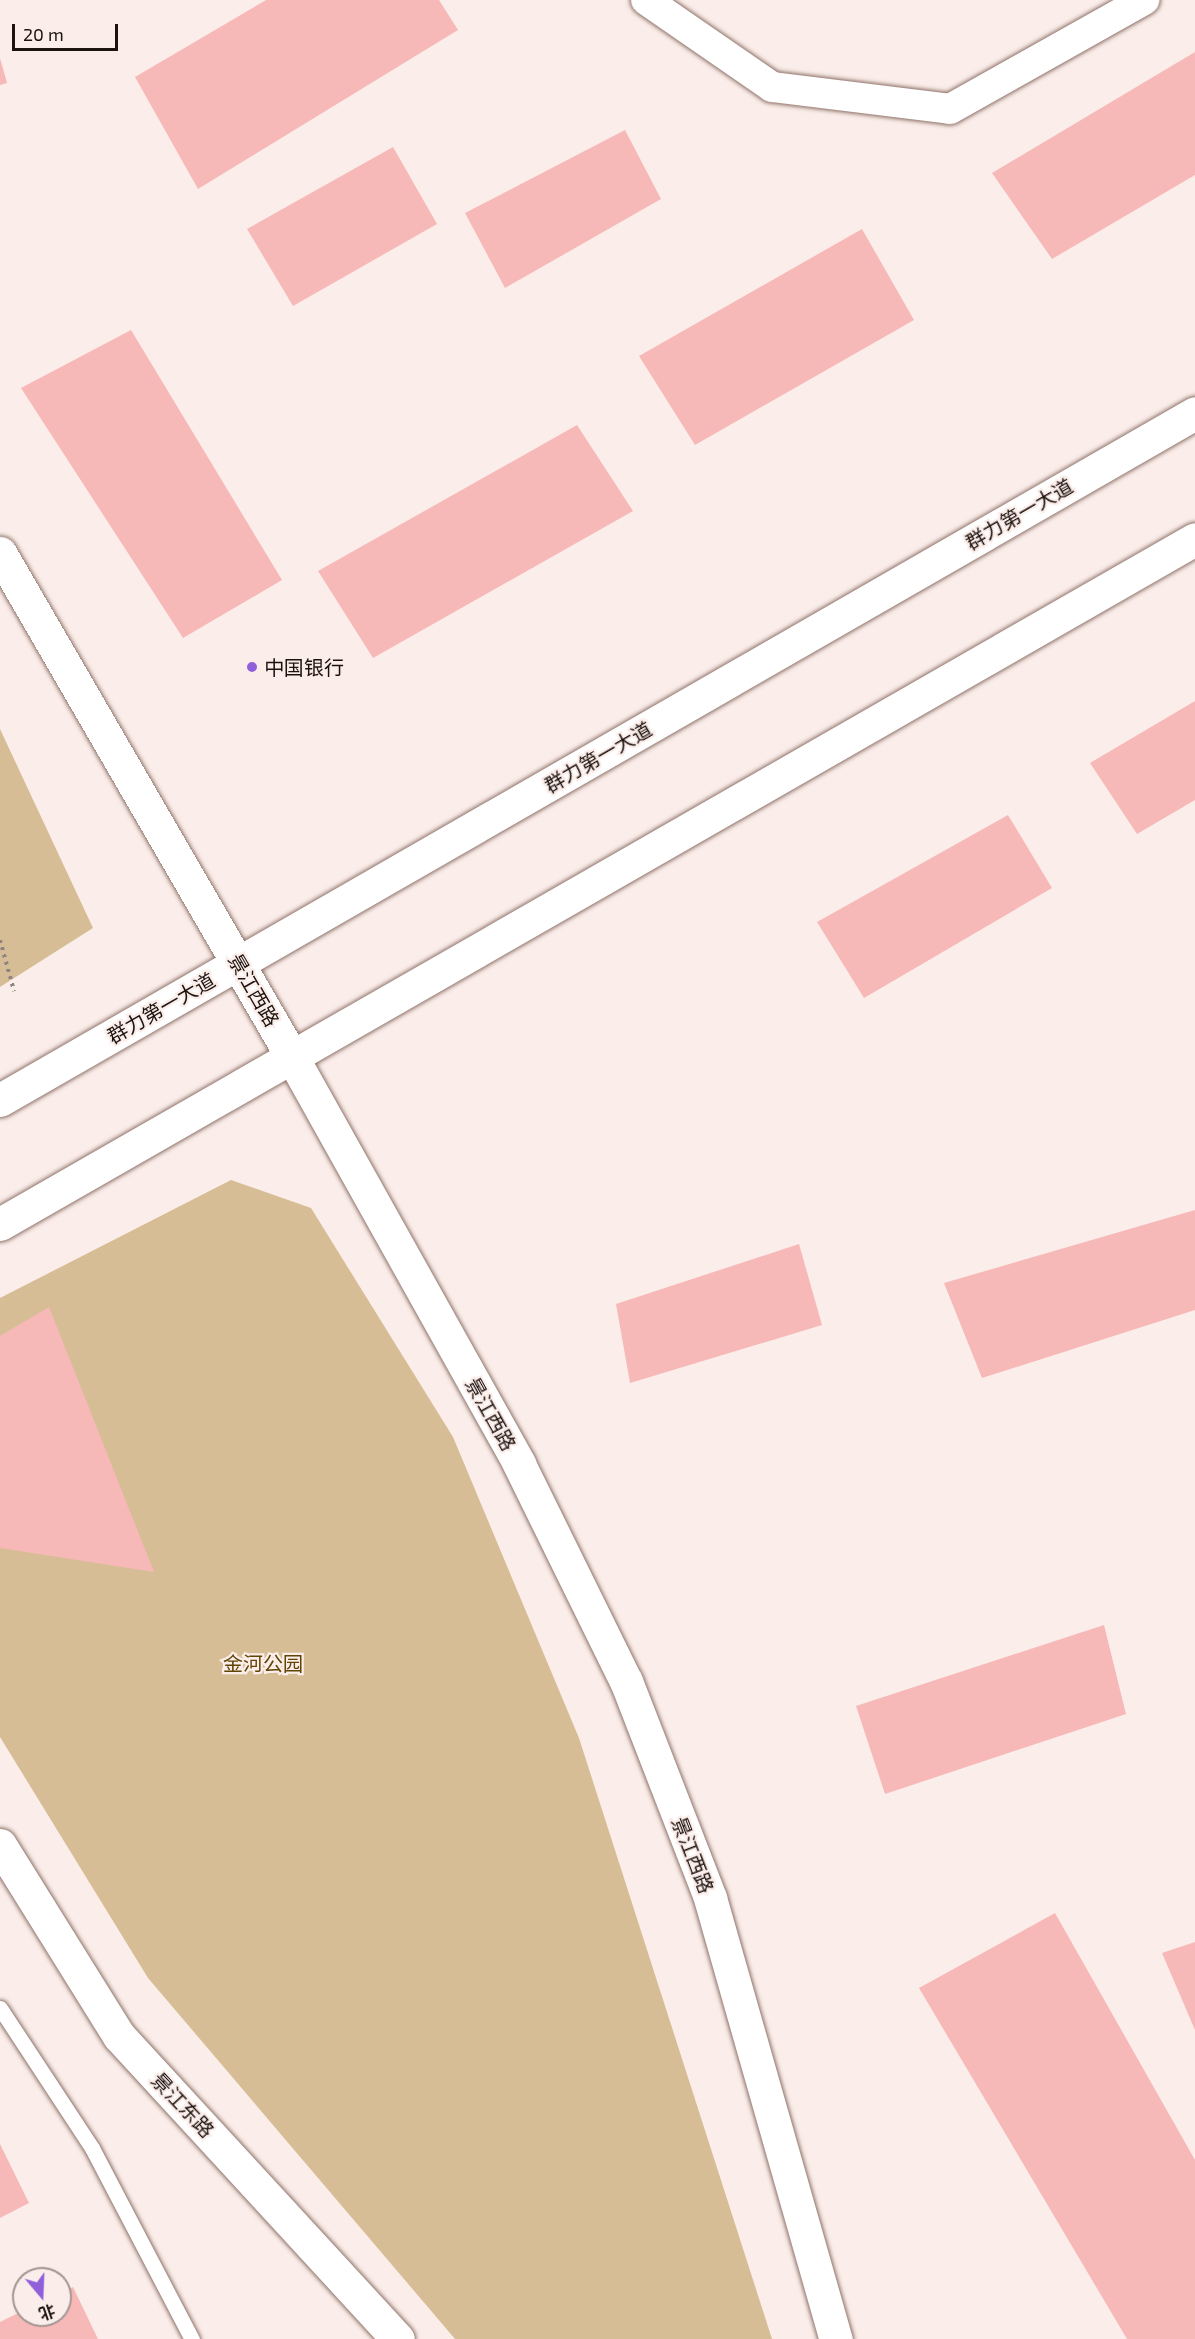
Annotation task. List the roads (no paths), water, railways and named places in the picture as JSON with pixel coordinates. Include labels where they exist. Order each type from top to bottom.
[{"type":"main road","name":"群力第一大道","points":[[0,1100],[1195,413]]},
{"type":"main road","points":[[0,1224],[1195,539]]},
{"type":"main road","name":"景江西路","points":[[0,553],[239,963],[519,1464],[626,1682],[710,1898],[836,2339]]},
{"type":"main road","name":"景江东路","points":[[0,1845],[119,2036],[398,2339]]},
{"type":"street","points":[[646,0],[772,87],[950,109],[1144,0]]},
{"type":"lane","points":[[0,2008],[92,2148],[192,2339]]},
{"type":"place","name":"中国银行","points":[[252,667]]},
{"type":"park label","name":"金河公园","points":[[263,1663]]}]
